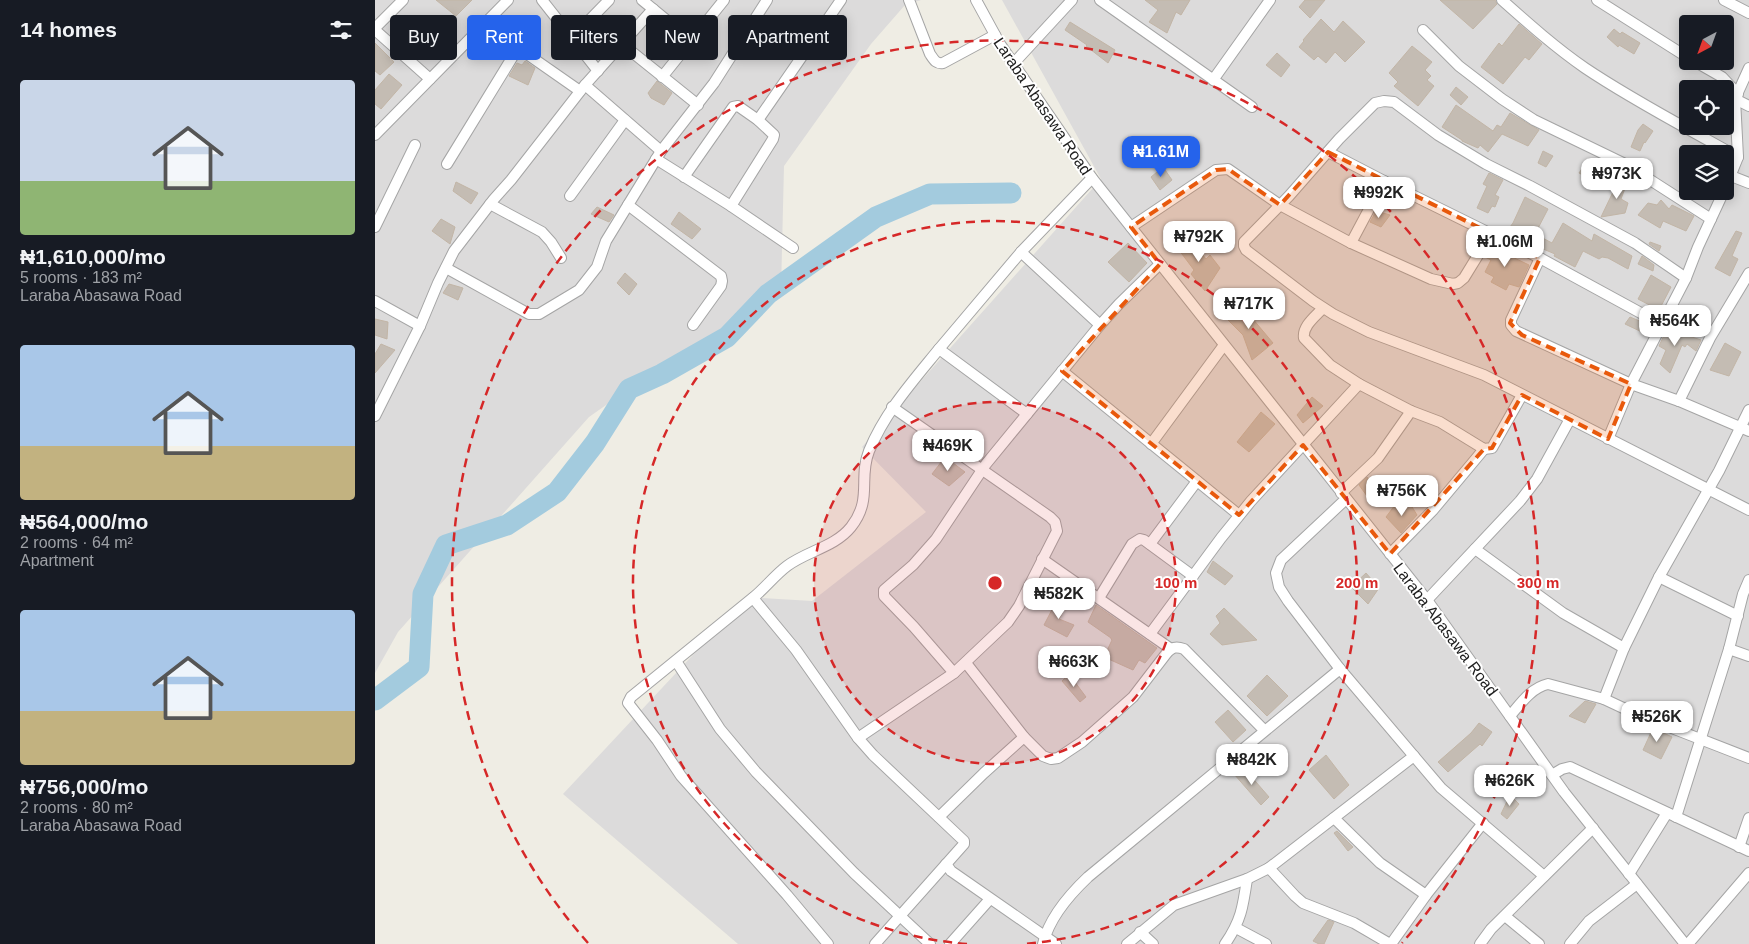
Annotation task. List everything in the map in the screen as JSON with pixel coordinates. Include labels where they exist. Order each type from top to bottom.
[{"type":"street","points":[[403,0],[375,29],[430,79]]},
{"type":"street","points":[[493,15],[508,0]]},
{"type":"street","points":[[543,0],[554,15]]},
{"type":"street","points":[[594,15],[609,0]]},
{"type":"street","points":[[713,15],[725,0]]},
{"type":"street","points":[[446,268],[529,314],[539,314],[579,290],[597,267],[606,241],[659,155],[698,105],[767,0]]},
{"type":"street","points":[[758,120],[841,0]]},
{"type":"street","points":[[909,0],[930,54],[939,63],[943,63],[995,35]]},
{"type":"street","name":"Laraba Abasawa Road","points":[[976,0],[1013,64],[1092,178],[1427,600],[1552,775],[1682,943]]},
{"type":"street","points":[[1013,64],[1073,0]]},
{"type":"street","points":[[1100,0],[1252,107]]},
{"type":"street","points":[[1213,80],[1270,0]]},
{"type":"street","points":[[1502,0],[1550,43],[1587,69],[1644,104],[1738,157]]},
{"type":"street","points":[[1597,0],[1679,52]]},
{"type":"street","points":[[1724,0],[1749,13]]},
{"type":"street","points":[[636,22],[648,3],[662,15]]},
{"type":"street","points":[[1423,30],[1459,66],[1502,99],[1534,120],[1627,165],[1711,219]]},
{"type":"street","points":[[375,136],[467,41]]},
{"type":"street","points":[[636,55],[698,105]]},
{"type":"street","points":[[447,164],[511,60]]},
{"type":"street","points":[[538,60],[583,88],[625,120],[659,155],[684,177],[793,248]]},
{"type":"street","points":[[589,60],[598,71]]},
{"type":"street","points":[[376,412],[420,326],[454,251],[583,88],[608,60]]},
{"type":"street","points":[[663,77],[676,60]]},
{"type":"street","points":[[1734,168],[1738,157],[1737,97],[1749,68]]},
{"type":"street","points":[[1710,70],[1722,77],[1737,97],[1749,106]]},
{"type":"street","points":[[1686,278],[1635,243],[1486,164],[1438,135],[1394,102],[1384,100],[1375,103],[1244,242],[1246,250],[1323,308],[1369,332],[1484,375],[1749,510]]},
{"type":"street","points":[[684,177],[733,107],[739,106],[773,132],[774,135],[731,206]]},
{"type":"street","points":[[570,196],[625,120]]},
{"type":"street","points":[[375,227],[415,145]]},
{"type":"street","points":[[1328,152],[1384,182],[1540,258],[1661,324]]},
{"type":"street","points":[[1131,227],[1216,170],[1222,168],[1228,169],[1279,206],[1351,243],[1431,279],[1453,284],[1458,283],[1464,278],[1491,234]]},
{"type":"street","points":[[1734,177],[1749,183]]},
{"type":"street","points":[[826,943],[787,895],[681,776],[657,740],[628,703],[631,697],[753,598],[796,559],[835,540],[851,528],[861,510],[865,493],[865,470],[869,452],[892,407],[1021,252],[1092,178]]},
{"type":"street","points":[[1351,243],[1384,182]]},
{"type":"street","points":[[1608,439],[1631,384],[1686,278],[1720,200]]},
{"type":"street","points":[[490,204],[541,232],[551,242],[561,258]]},
{"type":"street","points":[[628,206],[721,276],[721,286],[693,325]]},
{"type":"street","points":[[1021,252],[1100,325]]},
{"type":"street","points":[[1540,258],[1511,320],[1511,325],[1522,335],[1631,384],[1679,401],[1745,429]]},
{"type":"street","points":[[954,673],[884,596],[883,592],[887,586],[913,565],[936,539],[982,470],[1100,325],[1160,264]]},
{"type":"street","points":[[1679,401],[1710,338],[1749,273]]},
{"type":"street","points":[[375,301],[420,326]]},
{"type":"street","points":[[1323,308],[1305,328],[1304,338],[1330,364],[1359,384],[1411,411],[1440,422],[1484,449],[1493,448],[1522,395]]},
{"type":"street","points":[[1151,444],[1224,345]]},
{"type":"street","points":[[939,349],[1027,414]]},
{"type":"street","points":[[1062,371],[1239,515]]},
{"type":"street","points":[[1150,634],[1239,515],[1359,384]]},
{"type":"street","points":[[858,738],[954,673],[1008,622],[1019,606],[1057,531],[1055,522],[892,407]]},
{"type":"street","points":[[1604,699],[1624,648],[1659,577],[1745,429],[1749,410]]},
{"type":"street","points":[[1411,411],[1378,458],[1344,496],[1281,560],[1276,573],[1279,587],[1340,669],[1441,788],[1544,876]]},
{"type":"street","points":[[1427,600],[1520,502],[1537,479],[1570,418]]},
{"type":"street","points":[[1390,554],[1433,510],[1484,449]]},
{"type":"street","points":[[1150,544],[1197,481]]},
{"type":"street","points":[[1099,598],[1132,544],[1140,539],[1150,544],[1193,576]]},
{"type":"street","points":[[1475,549],[1563,613],[1624,648]]},
{"type":"street","points":[[1042,559],[1171,648]]},
{"type":"street","points":[[1659,577],[1738,616]]},
{"type":"street","points":[[1629,874],[1671,815],[1701,741],[1749,580]]},
{"type":"street","points":[[753,598],[796,650],[858,738],[873,755],[963,841],[963,844],[946,864],[875,944]]},
{"type":"street","points":[[965,663],[1025,737],[1043,756],[1051,759],[1058,758],[1082,742],[1133,697],[1171,648],[1177,646],[1185,649],[1264,730]]},
{"type":"street","points":[[1729,649],[1749,656]]},
{"type":"street","points":[[676,661],[720,729],[756,772],[854,872],[930,944]]},
{"type":"street","points":[[1044,939],[1065,902],[1088,877],[1340,669]]},
{"type":"street","points":[[1510,716],[1538,686],[1548,684],[1604,699],[1701,741],[1749,758]]},
{"type":"street","points":[[939,817],[984,772],[1025,737]]},
{"type":"street","points":[[1127,944],[1174,905],[1247,879],[1269,868],[1414,756]]},
{"type":"street","points":[[1552,775],[1570,767],[1749,851]]},
{"type":"street","points":[[1334,818],[1380,863],[1426,895]]},
{"type":"street","points":[[1739,847],[1749,818]]},
{"type":"street","points":[[1269,868],[1303,903],[1354,923],[1391,944],[1426,895],[1483,823]]},
{"type":"street","points":[[1480,944],[1505,916],[1593,828]]},
{"type":"street","points":[[946,864],[951,871],[1044,939],[1056,944]]},
{"type":"street","points":[[1682,943],[1749,873]]},
{"type":"street","points":[[1225,944],[1236,928],[1241,914],[1247,879]]},
{"type":"street","points":[[1570,944],[1589,921],[1637,884]]},
{"type":"street","points":[[950,944],[990,899]]},
{"type":"street","points":[[1505,916],[1539,944]]},
{"type":"street","points":[[1236,928],[1265,944]]},
{"type":"street","points":[[1140,932],[1153,944]]},
{"type":"highlighted area","points":[[1328,152],[1540,258],[1510,323],[1522,335],[1631,384],[1608,439],[1522,395],[1492,448],[1484,449],[1390,554],[1303,445],[1239,515],[1062,371],[1160,264],[1131,227],[1216,170],[1228,169],[1280,205]]},
{"type":"shaded area","points":[[375,0],[921,0],[905,5],[871,44],[784,166],[781,290],[646,377],[589,417],[398,632],[375,673]]},
{"type":"shaded area","points":[[1002,0],[1749,0],[1749,944],[738,944],[563,794],[747,597],[812,601],[926,512],[862,447],[1101,179]]},
{"type":"building","points":[[436,0],[472,0],[455,15]]},
{"type":"building","points":[[1145,0],[1190,0],[1181,15],[1176,12],[1167,33],[1149,22],[1158,10]]},
{"type":"building","points":[[1305,0],[1325,0],[1310,18],[1299,7]]},
{"type":"building","points":[[1440,0],[1495,0],[1497,4],[1473,29]]},
{"type":"building","points":[[1321,19],[1334,32],[1343,21],[1365,42],[1345,62],[1335,52],[1326,63],[1318,56],[1314,60],[1299,47]]},
{"type":"building","points":[[1070,22],[1115,50],[1108,63],[1065,30]]},
{"type":"building","points":[[1519,24],[1542,44],[1529,60],[1525,57],[1503,84],[1481,67],[1499,43],[1502,46]]},
{"type":"building","points":[[1614,29],[1620,34],[1622,32],[1640,43],[1634,54],[1619,45],[1618,47],[1607,37]]},
{"type":"building","points":[[375,43],[394,62],[380,75],[375,71]]},
{"type":"building","points":[[1412,46],[1432,62],[1425,70],[1431,76],[1427,80],[1434,86],[1418,106],[1394,86],[1398,82],[1389,73]]},
{"type":"building","points":[[1277,53],[1290,65],[1281,77],[1266,65]]},
{"type":"building","points":[[525,61],[535,68],[528,85],[509,76],[517,63],[522,65]]},
{"type":"building","points":[[389,74],[402,85],[381,109],[375,104],[375,90]]},
{"type":"building","points":[[657,81],[672,93],[664,105],[651,98],[648,93]]},
{"type":"building","points":[[1456,87],[1468,97],[1461,105],[1450,95]]},
{"type":"building","points":[[1456,105],[1493,131],[1497,125],[1501,127],[1510,113],[1539,130],[1528,146],[1502,134],[1488,152],[1480,145],[1478,148],[1462,141],[1442,127]]},
{"type":"building","points":[[1643,124],[1653,131],[1644,142],[1640,151],[1631,147],[1638,130]]},
{"type":"building","points":[[1543,151],[1553,156],[1546,167],[1538,163]]},
{"type":"building","points":[[1588,160],[1601,166],[1599,168],[1608,172],[1608,188],[1579,173]]},
{"type":"building","points":[[1163,167],[1172,180],[1160,190],[1151,177]]},
{"type":"building","points":[[1489,173],[1503,180],[1495,195],[1499,197],[1495,207],[1492,206],[1488,213],[1477,208],[1487,186],[1483,184]]},
{"type":"building","points":[[1627,173],[1630,175],[1621,199],[1628,203],[1625,213],[1601,217],[1613,192]]},
{"type":"building","points":[[456,182],[478,193],[471,204],[453,191]]},
{"type":"building","points":[[1525,197],[1548,209],[1535,234],[1552,243],[1563,223],[1592,241],[1594,234],[1632,256],[1628,269],[1608,258],[1602,257],[1599,259],[1583,251],[1575,267],[1554,256],[1555,254],[1522,240],[1507,231],[1513,223]]},
{"type":"building","points":[[1661,200],[1669,209],[1672,205],[1694,216],[1686,231],[1663,221],[1660,228],[1638,215],[1648,203],[1657,205]]},
{"type":"building","points":[[597,207],[614,215],[609,222],[591,214]]},
{"type":"building","points":[[1376,211],[1390,215],[1381,227],[1370,222]]},
{"type":"building","points":[[679,212],[701,229],[692,239],[671,224]]},
{"type":"building","points":[[441,219],[455,227],[450,244],[432,231]]},
{"type":"building","points":[[1736,231],[1742,233],[1732,256],[1738,259],[1730,276],[1715,268]]},
{"type":"building","points":[[1186,235],[1206,259],[1210,255],[1220,268],[1205,291],[1191,274],[1194,270],[1176,246]]},
{"type":"building","points":[[1650,242],[1661,246],[1659,251],[1649,244]]},
{"type":"building","points":[[1128,243],[1147,263],[1129,282],[1108,262]]},
{"type":"building","points":[[1493,244],[1508,252],[1508,255],[1529,265],[1519,287],[1509,284],[1506,290],[1491,282],[1494,277],[1485,272],[1491,260],[1485,257]]},
{"type":"building","points":[[1642,256],[1654,265],[1653,271],[1638,264]]},
{"type":"building","points":[[625,273],[637,284],[629,295],[617,283]]},
{"type":"building","points":[[1651,275],[1671,287],[1659,310],[1638,299]]},
{"type":"building","points":[[449,284],[463,288],[458,300],[443,293]]},
{"type":"building","points":[[1242,301],[1254,315],[1252,318],[1273,343],[1252,360],[1243,335],[1225,317]]},
{"type":"building","points":[[1630,317],[1649,325],[1644,333],[1625,324]]},
{"type":"building","points":[[1695,317],[1710,325],[1704,334],[1690,326]]},
{"type":"building","points":[[375,319],[388,322],[387,339],[375,335]]},
{"type":"building","points":[[1667,329],[1701,340],[1696,351],[1687,344],[1685,347],[1682,345],[1670,373],[1660,364],[1666,350],[1659,346]]},
{"type":"building","points":[[1725,343],[1741,352],[1729,376],[1710,370]]},
{"type":"building","points":[[381,344],[395,350],[375,373],[375,354]]},
{"type":"building","points":[[1312,397],[1323,406],[1303,423],[1297,415]]},
{"type":"building","points":[[1261,412],[1275,424],[1249,452],[1237,442]]},
{"type":"building","points":[[945,457],[965,472],[949,486],[932,474]]},
{"type":"building","points":[[1367,477],[1378,489],[1367,496],[1359,485]]},
{"type":"building","points":[[1409,502],[1417,515],[1401,533],[1386,517],[1395,505],[1401,509]]},
{"type":"building","points":[[1213,561],[1233,576],[1225,585],[1207,572]]},
{"type":"building","points":[[1366,573],[1379,588],[1368,604],[1351,587]]},
{"type":"building","points":[[1057,600],[1066,606],[1059,619],[1074,625],[1067,637],[1044,625]]},
{"type":"building","points":[[1096,605],[1157,648],[1145,663],[1139,660],[1133,670],[1104,657],[1112,640],[1088,622]]},
{"type":"building","points":[[1224,608],[1257,640],[1222,645],[1210,634],[1220,623],[1216,616]]},
{"type":"building","points":[[1069,674],[1086,697],[1080,702],[1062,681]]},
{"type":"building","points":[[1267,675],[1288,696],[1267,716],[1247,696]]},
{"type":"building","points":[[1585,701],[1596,704],[1585,723],[1569,716]]},
{"type":"building","points":[[1228,710],[1246,730],[1233,742],[1215,722]]},
{"type":"building","points":[[1479,723],[1492,732],[1482,746],[1480,744],[1448,772],[1438,762],[1471,733]]},
{"type":"building","points":[[1653,728],[1672,737],[1661,759],[1643,750]]},
{"type":"building","points":[[1326,755],[1349,785],[1334,799],[1309,770]]},
{"type":"building","points":[[1243,767],[1269,797],[1261,805],[1234,774]]},
{"type":"building","points":[[1510,795],[1519,804],[1507,819],[1501,814]]},
{"type":"building","points":[[1337,831],[1353,847],[1348,851],[1334,833]]},
{"type":"building","points":[[1328,920],[1334,922],[1324,944],[1313,941]]},
{"type":"waterway","points":[[375,700],[419,667],[423,594],[446,545],[507,525],[557,492],[595,443],[629,389],[662,374],[727,337],[768,294],[876,217],[930,194],[1011,193]]}]
